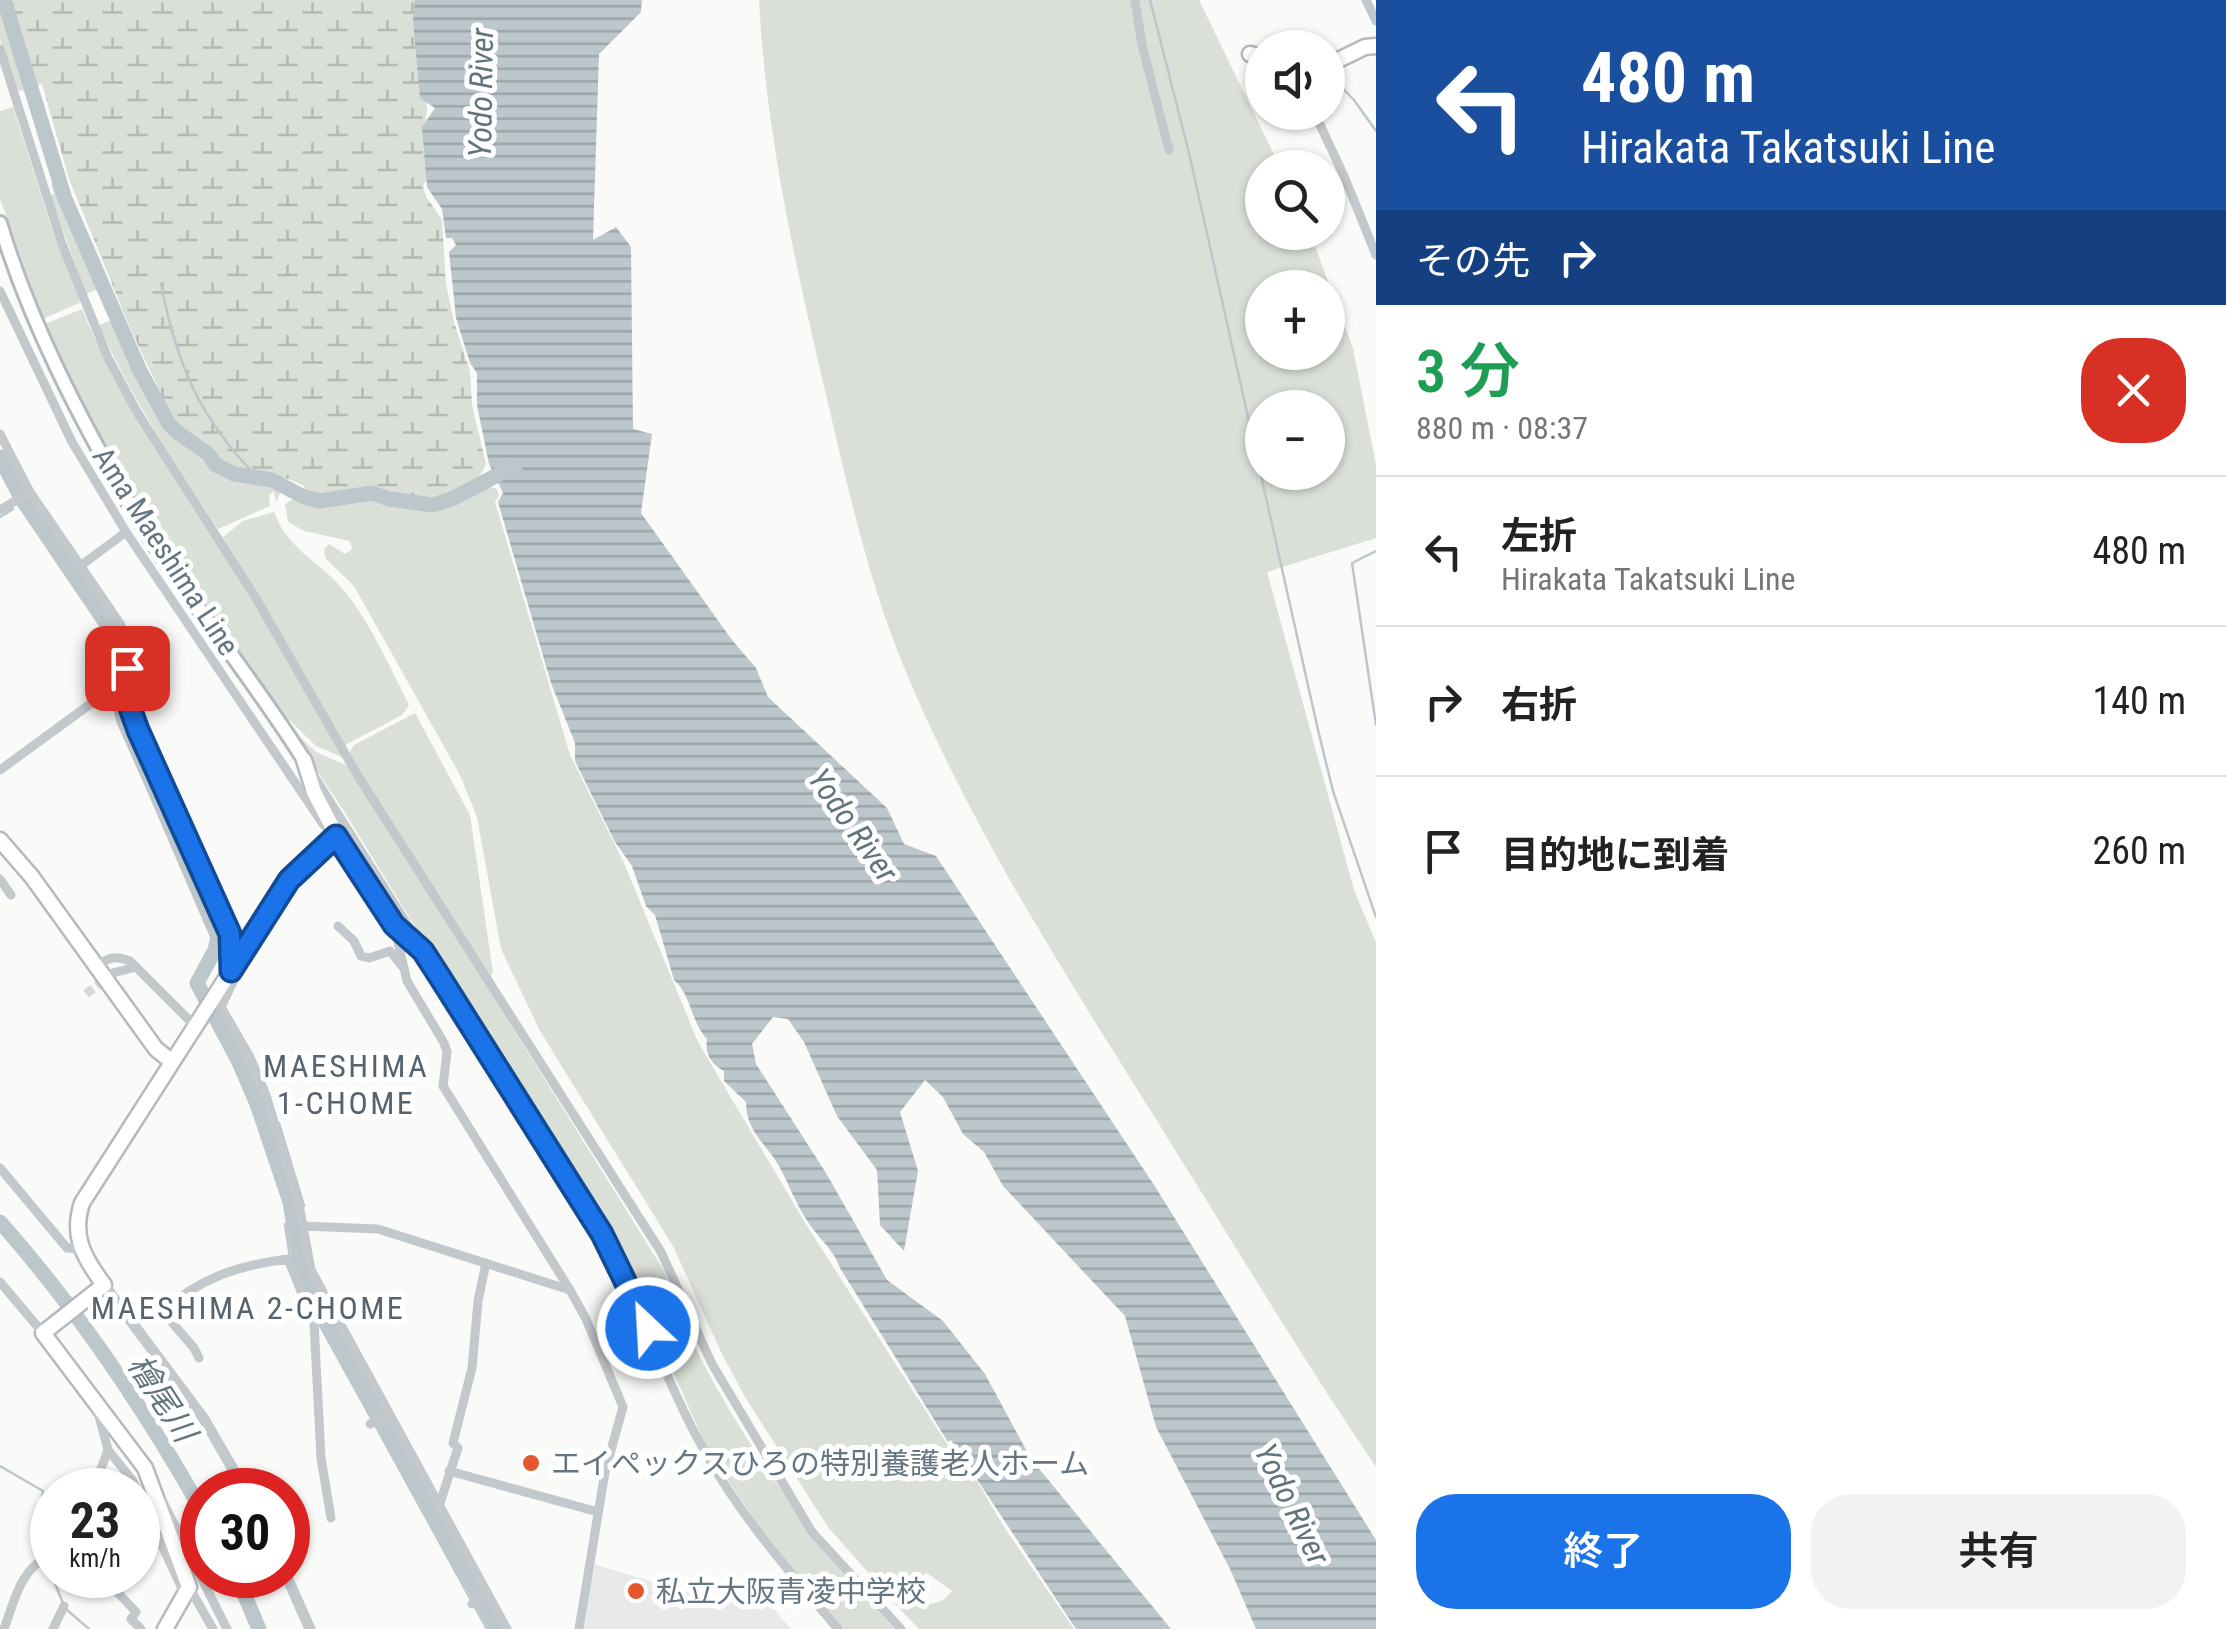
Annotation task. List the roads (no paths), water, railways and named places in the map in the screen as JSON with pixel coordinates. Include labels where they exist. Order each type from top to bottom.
[{"type":"main road","points":[[1345,57],[1376,46]]},
{"type":"main road","name":"Ama Maeshima Line","points":[[0,222],[38,325],[88,432],[132,509],[304,760]]},
{"type":"main road","points":[[145,1468],[48,1328],[98,1290],[81,1249],[76,1222],[82,1203],[289,880],[336,836],[314,792],[304,760]]},
{"type":"main road","points":[[0,838],[156,1049],[171,1061]]},
{"type":"main road","points":[[160,1512],[180,1571]]},
{"type":"main road","points":[[165,1629],[183,1598]]},
{"type":"street","points":[[1135,0],[1142,45],[1169,150]]},
{"type":"street","points":[[1366,0],[1376,21]]},
{"type":"street","points":[[0,48],[67,259],[108,358],[136,412],[254,594],[368,792],[662,1252],[712,1364],[812,1532],[901,1629]]},
{"type":"street","points":[[1322,130],[1376,255]]},
{"type":"street","points":[[0,291],[72,442],[126,532],[394,925],[423,951]]},
{"type":"street","points":[[0,434],[30,492],[121,624],[127,648],[127,689],[138,730],[230,934],[235,981],[223,1001],[223,1012],[250,1056],[266,1094],[311,1270],[508,1629]]},
{"type":"street","points":[[0,510],[30,492]]},
{"type":"street","points":[[79,566],[126,532]]},
{"type":"street","points":[[0,770],[111,690],[127,689]]},
{"type":"street","points":[[304,760],[619,1264],[702,1449],[761,1536],[838,1629]]},
{"type":"street","points":[[0,879],[11,895]]},
{"type":"street","points":[[394,925],[412,992],[447,1052],[442,1086],[570,1290],[622,1407],[598,1512],[579,1629]]},
{"type":"street","points":[[338,926],[354,941],[361,956],[369,958],[390,951],[404,968]]},
{"type":"street","points":[[98,966],[117,956],[130,960],[198,1025],[223,1012]]},
{"type":"street","points":[[113,973],[136,967]]},
{"type":"street","points":[[0,1168],[68,1248],[81,1249]]},
{"type":"street","points":[[302,1226],[378,1229],[570,1290]]},
{"type":"street","points":[[199,1358],[163,1312],[215,1276],[245,1264],[288,1259],[314,1323],[321,1458],[331,1518]]},
{"type":"street","points":[[439,1506],[458,1448],[453,1443],[472,1368],[478,1300],[486,1263]]},
{"type":"street","points":[[294,1276],[311,1270]]},
{"type":"street","points":[[0,1282],[48,1328]]},
{"type":"street","points":[[98,1290],[204,1419],[232,1468]]},
{"type":"street","points":[[97,1402],[108,1450],[123,1468]]},
{"type":"street","points":[[370,1424],[389,1414]]},
{"type":"street","points":[[101,1468],[108,1450]]},
{"type":"street","points":[[450,1471],[598,1512]]},
{"type":"street","points":[[160,1497],[227,1629]]},
{"type":"street","points":[[160,1546],[180,1579]]},
{"type":"street","points":[[4,1629],[23,1578],[30,1571]]},
{"type":"street","points":[[472,1604],[487,1594]]},
{"type":"street","points":[[123,1598],[136,1612],[132,1619],[142,1629]]},
{"type":"street","points":[[192,1598],[213,1629]]},
{"type":"street","points":[[296,1598],[310,1629]]},
{"type":"street","points":[[52,1629],[64,1606]]},
{"type":"water","name":"Yodo River","points":[[415,0],[642,0],[641,12],[599,54],[593,240],[616,227],[631,247],[633,429],[652,434],[641,513],[756,668],[768,697],[887,808],[904,844],[936,856],[1154,1185],[1376,1540],[1376,1629],[1256,1629],[1230,1569],[1156,1427],[1125,1316],[1003,1186],[984,1152],[963,1134],[943,1097],[925,1080],[900,1112],[918,1171],[904,1251],[880,1225],[877,1170],[837,1116],[804,1042],[788,1019],[773,1017],[752,1044],[756,1064],[826,1173],[887,1280],[943,1321],[985,1374],[1031,1459],[1171,1629],[1076,1629],[951,1440],[948,1442],[834,1255],[803,1214],[779,1165],[751,1126],[746,1102],[724,1081],[724,1071],[710,1058],[707,1039],[674,980],[655,915],[646,906],[632,866],[615,842],[575,761],[575,743],[551,683],[498,502],[503,493],[489,464],[477,405],[477,373],[456,318],[449,252],[456,245],[452,238],[446,238],[442,209],[427,187],[422,127],[435,108],[420,98],[413,20]]},
{"type":"waterway","points":[[4,0],[65,199],[140,371],[177,432],[208,454],[216,465],[234,474],[272,480],[320,501],[372,493],[433,505],[505,471],[515,470]]},
{"type":"waterway","points":[[1150,0],[1189,153],[1333,791],[1376,917]]},
{"type":"waterway","points":[[1345,91],[1376,131]]},
{"type":"waterway","points":[[161,284],[175,341],[194,390],[221,435],[259,479]]},
{"type":"waterway","points":[[0,457],[25,503],[108,623],[125,721],[218,937],[197,983],[257,1104],[290,1202],[301,1268],[310,1291],[497,1629]]},
{"type":"waterway","points":[[0,471],[13,496]]},
{"type":"waterway","points":[[17,503],[101,627],[111,658],[111,688]]},
{"type":"waterway","points":[[0,517],[13,509]]},
{"type":"waterway","points":[[1376,551],[1352,563],[1376,725]]},
{"type":"waterway","points":[[111,696],[118,723],[174,848]]},
{"type":"waterway","points":[[279,1123],[304,1206]]},
{"type":"waterway","name":"檜尾川","points":[[0,1222],[108,1361],[180,1474]]},
{"type":"waterway","points":[[285,1224],[290,1257]]},
{"type":"waterway","points":[[319,1324],[371,1418]]},
{"type":"waterway","points":[[375,1425],[487,1629]]},
{"type":"waterway","points":[[0,1466],[30,1483]]},
{"type":"waterway","points":[[61,1598],[63,1603]]},
{"type":"waterway","name":"檜尾川","points":[[246,1598],[259,1629]]},
{"type":"waterway","points":[[67,1610],[89,1629]]},
{"type":"tunnel","points":[[86,994],[107,978]]},
{"type":"place","name":"エイぺックスひろの特別養護老人ホーム","points":[[531,1463]]},
{"type":"place","name":"私立大阪青凌中学校","points":[[636,1591]]},
{"type":"district","name":"MAESHIMA 1-CHOME","points":[[346,1084]]},
{"type":"district","name":"MAESHIMA 2-CHOME","points":[[248,1308]]}]
